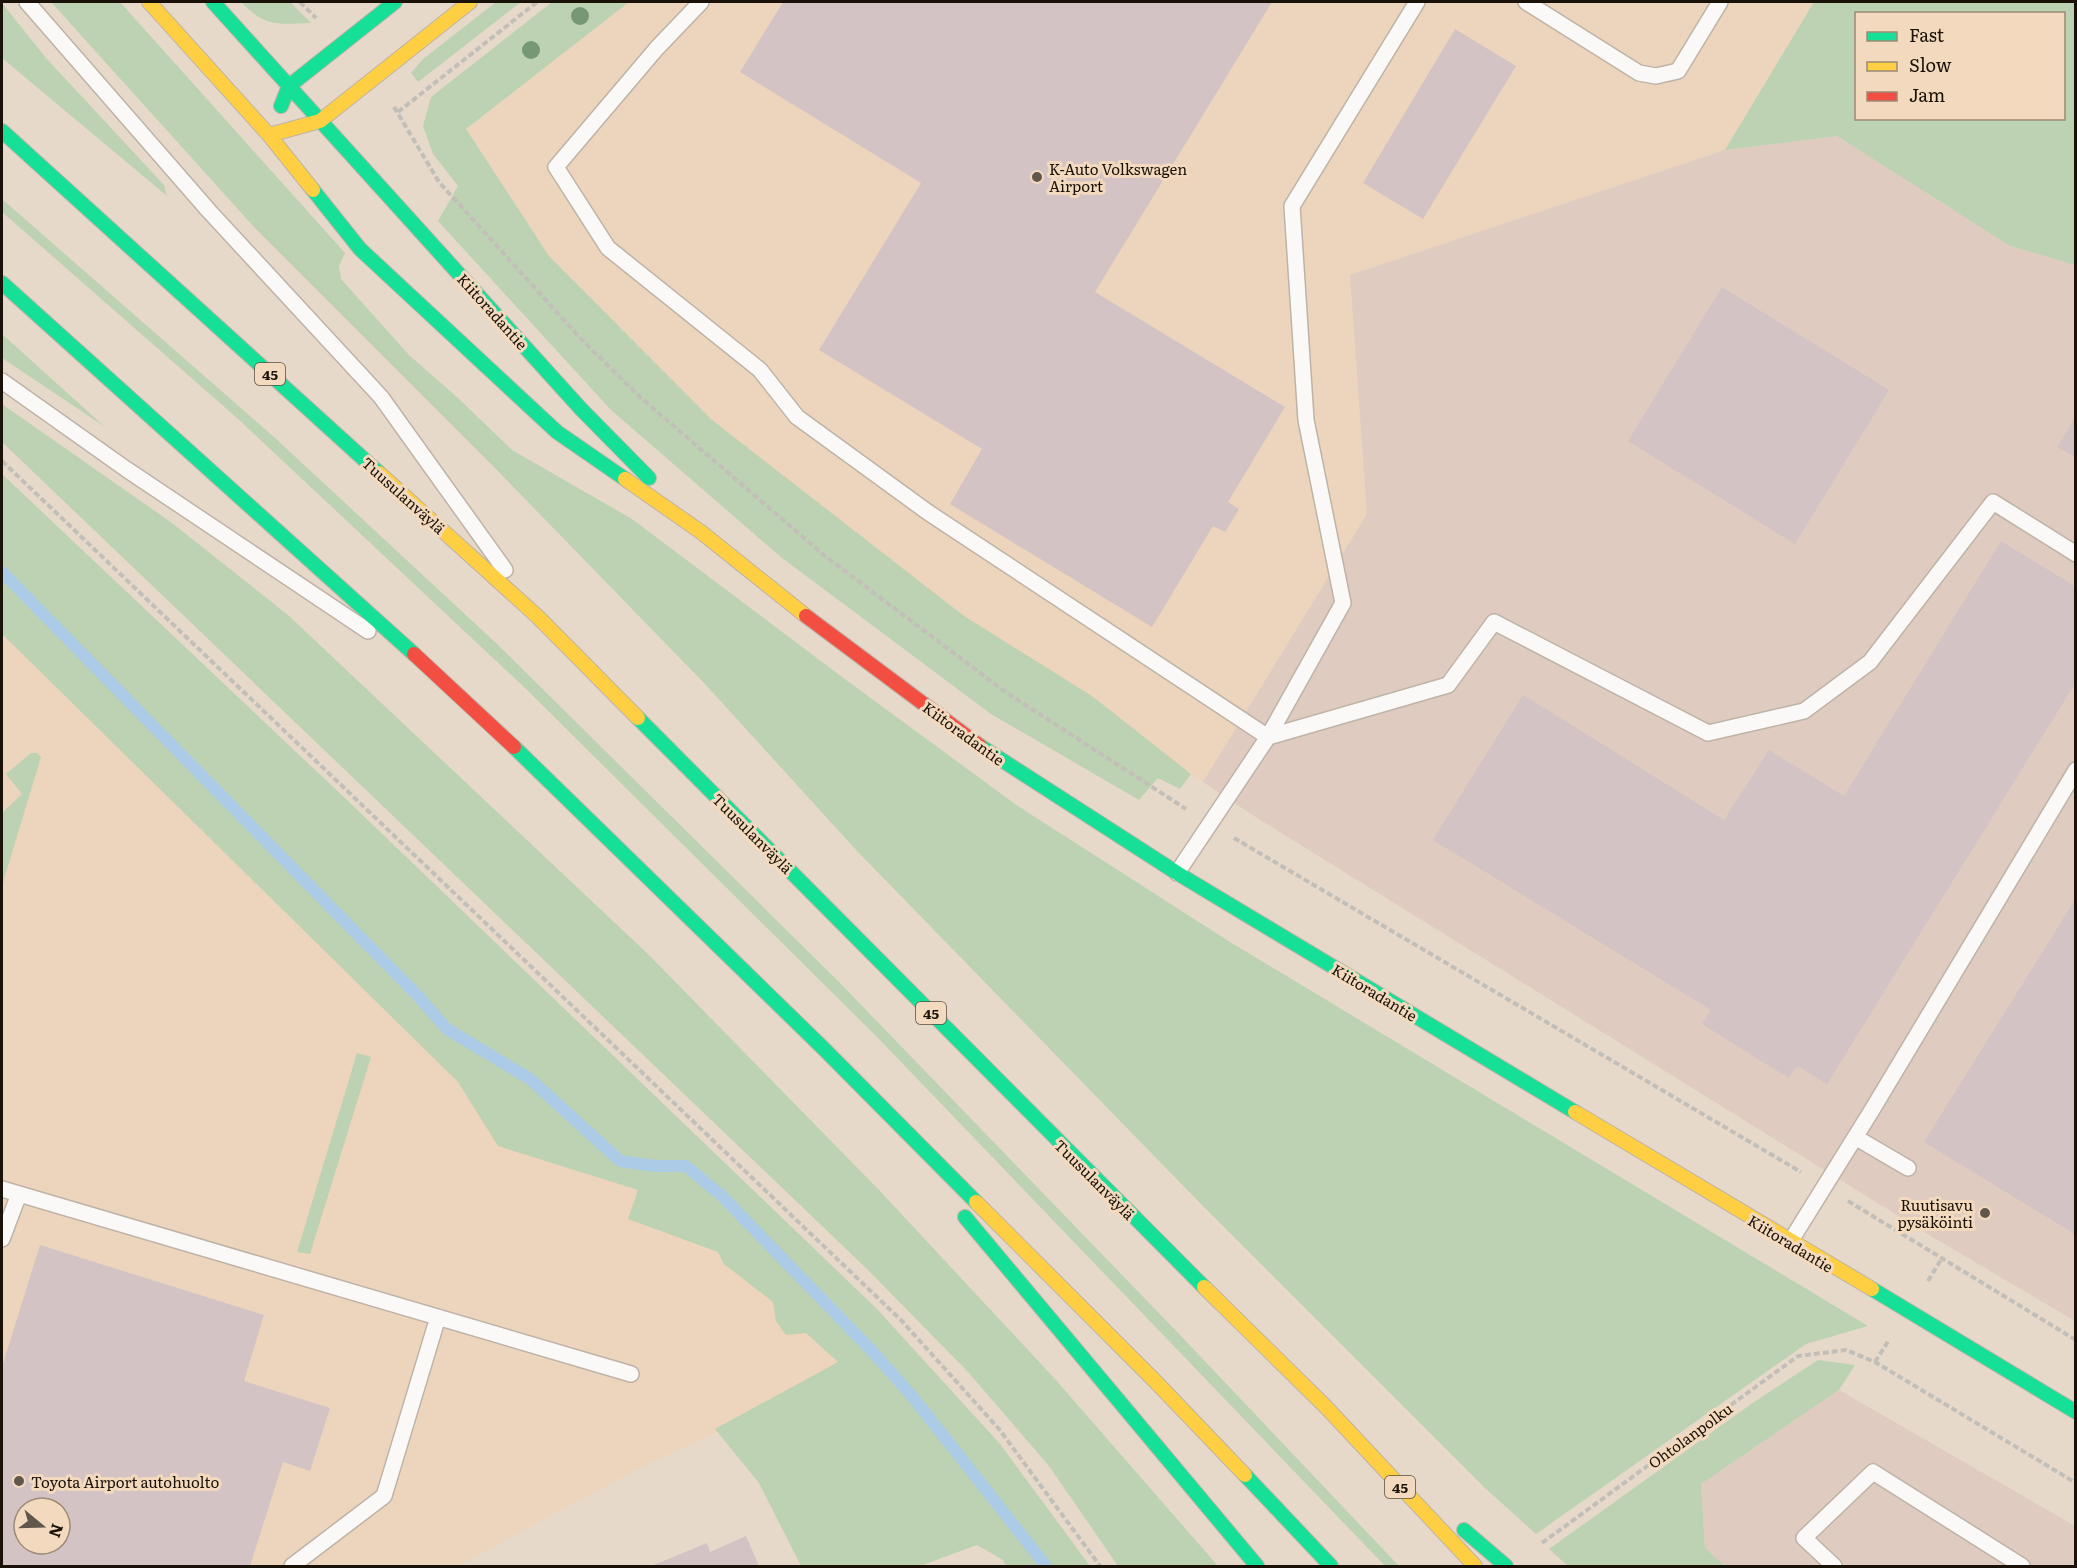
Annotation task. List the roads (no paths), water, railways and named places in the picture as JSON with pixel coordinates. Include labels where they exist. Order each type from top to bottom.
[{"type":"main road","name":"Kiitoradantie","points":[[149,2],[269,135],[360,249],[557,432],[701,532],[790,604],[986,751],[1177,873],[2076,1412]]},
{"type":"main road","name":"Kiitoradantie","points":[[213,2],[581,409],[701,532]]},
{"type":"main road","points":[[269,135],[289,86],[395,2]]},
{"type":"main road","points":[[269,135],[320,121],[470,2]]},
{"type":"main road","name":"Tuusulanväylä","points":[[2,131],[538,616],[1137,1220],[1326,1407],[1475,1566]]},
{"type":"main road","points":[[2,283],[453,689],[824,1048],[1155,1381],[1331,1566]]},
{"type":"main road","points":[[824,1048],[930,1175]]},
{"type":"main road","points":[[953,1202],[1257,1566]]},
{"type":"main road","points":[[1326,1407],[1437,1506]]},
{"type":"main road","points":[[1454,1521],[1506,1566]]},
{"type":"lane","points":[[27,2],[201,202],[381,397],[538,616]]},
{"type":"lane","points":[[701,2],[657,48],[556,167],[608,248],[760,370],[797,417],[929,513],[1268,736],[1448,685],[1494,622],[1708,733],[1804,711],[1870,662],[1993,502],[2076,554]]},
{"type":"lane","points":[[1177,873],[1268,736],[1343,603],[1305,420],[1292,206],[1417,2]]},
{"type":"lane","points":[[1526,2],[1639,73],[1656,76],[1678,71],[1720,2]]},
{"type":"lane","points":[[2,381],[126,469],[453,689]]},
{"type":"lane","points":[[1790,1242],[2076,770]]},
{"type":"lane","points":[[1855,1137],[1908,1168]]},
{"type":"lane","points":[[2,1189],[631,1374]]},
{"type":"lane","points":[[2,1239],[19,1194]]},
{"type":"lane","points":[[292,1566],[384,1496],[438,1317]]},
{"type":"lane","points":[[1834,1566],[1803,1538],[1873,1472],[2022,1566]]},
{"type":"waterway","points":[[2,572],[418,996],[447,1029],[530,1079],[620,1161],[655,1166],[686,1166],[722,1196],[872,1351],[912,1396],[1046,1566]]},
{"type":"place","name":"K-Auto Volkswagen Airport","points":[[1037,177]]},
{"type":"place","name":"Ruutisavu pysäköinti","points":[[1985,1213]]},
{"type":"place","name":"Toyota Airport autohuolto","points":[[19,1481]]}]
